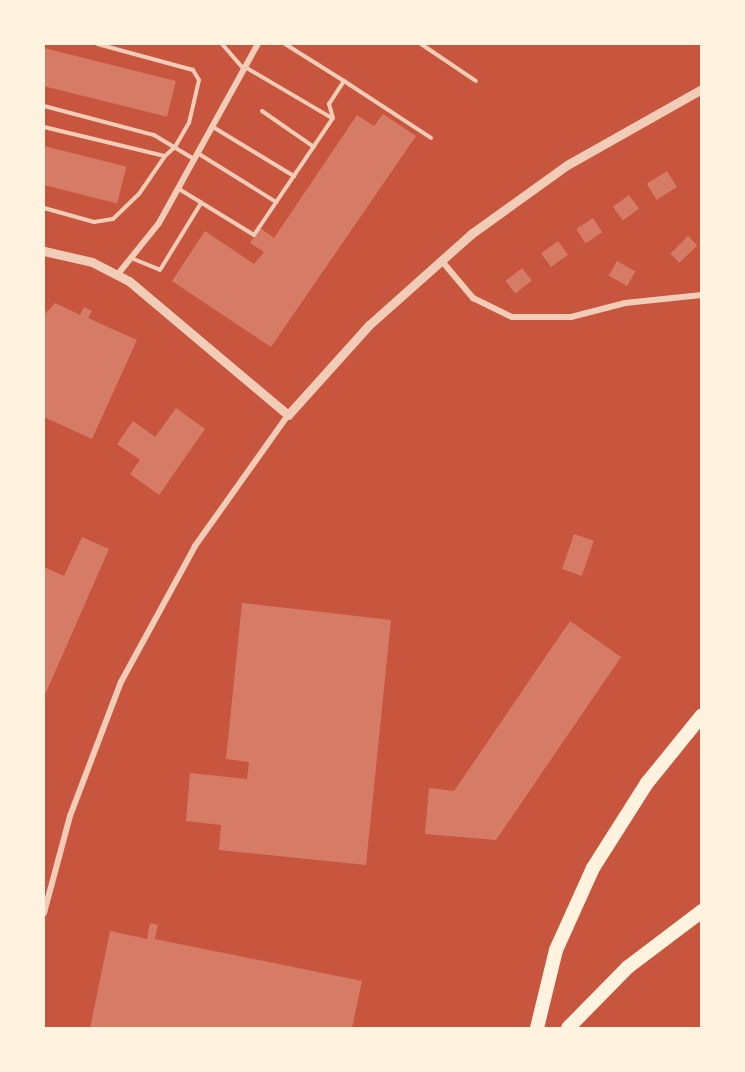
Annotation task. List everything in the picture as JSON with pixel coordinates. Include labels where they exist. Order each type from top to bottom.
[{"type":"highway","points":[[537,1029],[556,950],[593,868],[647,783],[702,715]]},
{"type":"highway","points":[[568,1029],[608,986],[702,911]]},
{"type":"street","points":[[118,274],[179,189],[258,44]]},
{"type":"street","points":[[44,913],[70,816],[121,682],[195,546],[288,415],[369,325],[441,260],[567,165],[702,88]]},
{"type":"street","points":[[44,251],[118,274],[288,415]]},
{"type":"street","points":[[441,260],[473,298],[512,317],[571,317],[625,303],[702,295]]},
{"type":"lane","points":[[44,208],[94,222],[121,214],[165,156],[175,147],[189,123],[199,80],[193,70],[97,44]]},
{"type":"lane","points":[[222,44],[244,68],[333,118]]},
{"type":"lane","points":[[285,44],[431,138]]},
{"type":"lane","points":[[422,44],[476,81]]},
{"type":"lane","points":[[333,118],[329,105],[344,81]]},
{"type":"lane","points":[[44,106],[154,135],[276,202]]},
{"type":"lane","points":[[262,111],[314,147]]},
{"type":"lane","points":[[179,189],[254,236],[333,118]]},
{"type":"lane","points":[[44,127],[165,156]]},
{"type":"lane","points":[[213,127],[294,176]]},
{"type":"lane","points":[[131,258],[160,270],[201,202]]},
{"type":"building","points":[[44,48],[176,81],[167,117],[44,86]]},
{"type":"building","points":[[383,114],[416,136],[271,347],[172,281],[205,231],[254,264],[264,252],[250,243],[260,228],[274,238],[357,115],[374,126]]},
{"type":"building","points":[[44,146],[126,167],[117,203],[44,185]]},
{"type":"building","points":[[667,171],[677,187],[657,200],[647,184]]},
{"type":"building","points":[[629,195],[639,209],[623,221],[613,207]]},
{"type":"building","points":[[593,218],[602,232],[585,243],[576,229]]},
{"type":"building","points":[[688,236],[697,245],[680,263],[670,254]]},
{"type":"building","points":[[558,241],[568,255],[551,267],[541,253]]},
{"type":"building","points":[[617,261],[635,271],[627,286],[609,276]]},
{"type":"building","points":[[522,268],[532,281],[515,294],[505,281]]},
{"type":"building","points":[[55,303],[80,315],[84,307],[92,311],[88,318],[137,340],[92,439],[44,417],[44,315]]},
{"type":"building","points":[[176,408],[205,429],[159,495],[130,474],[140,460],[117,444],[133,421],[155,437]]},
{"type":"building","points":[[574,534],[594,541],[582,576],[562,569]]},
{"type":"building","points":[[82,537],[109,549],[44,697],[44,567],[64,576]]},
{"type":"building","points":[[242,603],[391,620],[366,865],[219,850],[221,825],[186,821],[190,773],[247,779],[249,762],[226,759]]},
{"type":"building","points":[[570,621],[621,657],[496,840],[425,834],[429,788],[454,791]]},
{"type":"building","points":[[150,923],[158,925],[155,939],[362,981],[352,1028],[90,1028],[110,931],[147,939]]}]
